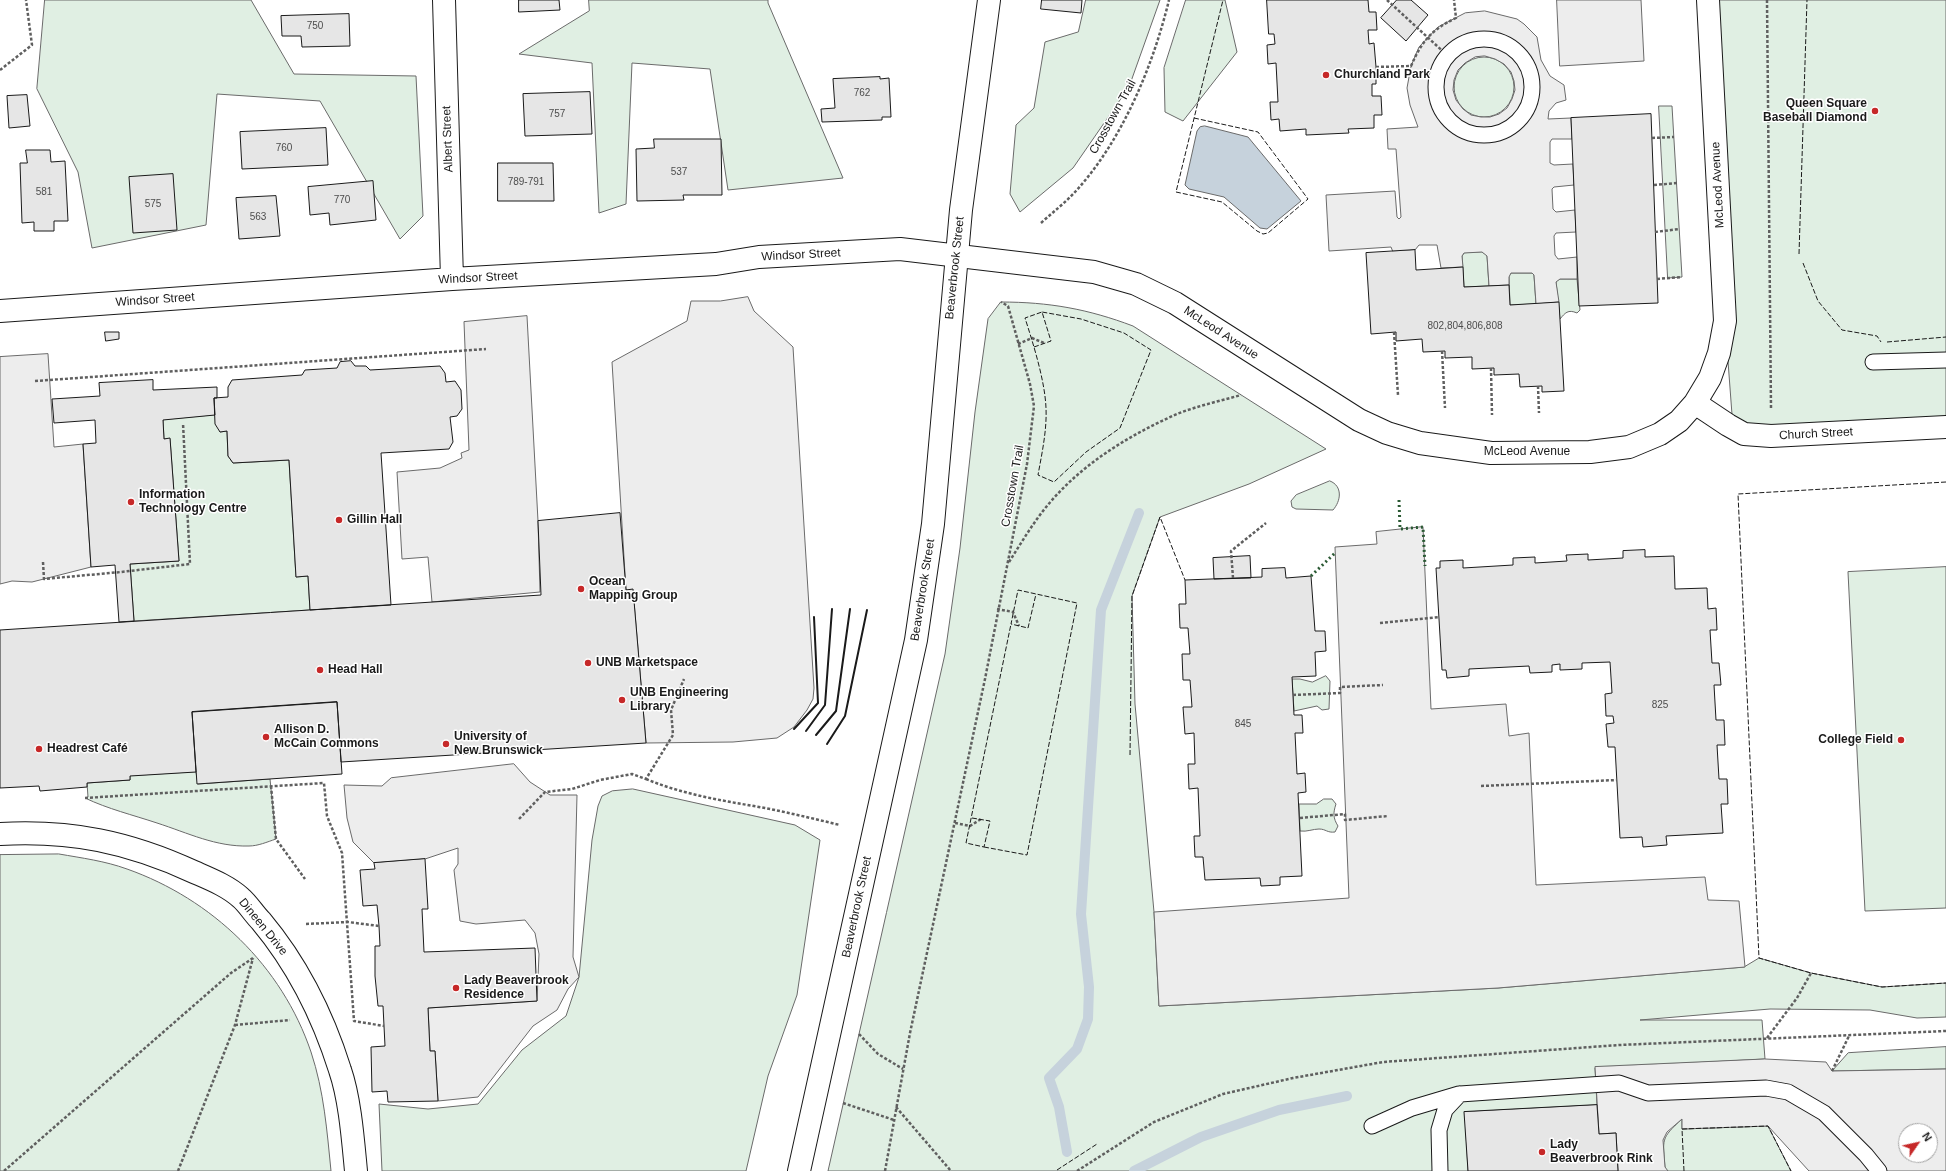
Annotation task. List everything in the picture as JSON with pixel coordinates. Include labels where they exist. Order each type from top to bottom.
[{"type":"street","name":"Albert Street","points":[[444,0],[452,279]]},
{"type":"street","name":"Beaverbrook Street","points":[[799,1171],[916,640],[933,524],[956,256],[989,0]]},
{"type":"street","name":"McLeod Avenue","points":[[956,256],[1094,272],[1136,284],[1175,304],[1359,420],[1387,433],[1420,443],[1491,453],[1590,452],[1629,447],[1660,434],[1679,421],[1695,403],[1710,378],[1719,353],[1725,321],[1708,0]]},
{"type":"street","name":"Windsor Street","points":[[0,311],[452,279],[716,264],[759,257],[900,249],[956,256]]},
{"type":"street","name":"Church Street","points":[[1695,403],[1744,434],[1771,436],[1946,427]]},
{"type":"street","name":"Dineen Drive","points":[[0,834],[68,834],[105,840],[142,851],[177,864],[216,882],[241,898],[277,941],[300,977],[321,1020],[341,1071],[353,1135],[356,1171]]},
{"type":"lane","points":[[1486,39],[1502,42],[1515,50],[1525,62],[1531,76],[1533,91],[1529,106],[1521,118],[1509,128],[1495,134],[1480,135],[1465,131],[1451,122],[1441,109],[1436,93],[1437,76],[1448,56],[1455,49],[1470,41],[1486,39]]},
{"type":"lane","points":[[1873,362],[1946,360]]},
{"type":"lane","points":[[1372,1126],[1412,1108],[1460,1094],[1619,1083],[1648,1093],[1766,1088],[1788,1092],[1824,1114],[1866,1155],[1879,1171]]},
{"type":"lane","points":[[1440,1171],[1439,1130],[1444,1110],[1460,1094]]},
{"type":"path","points":[[0,70],[32,45],[26,0]]},
{"type":"path","name":"Crosstown Trail","points":[[1042,222],[1075,192],[1102,157],[1148,70],[1169,0]]},
{"type":"path","points":[[1387,0],[1448,56]]},
{"type":"path","points":[[1376,67],[1411,66],[1419,47],[1427,37],[1438,27],[1456,18],[1454,0]]},
{"type":"path","points":[[1767,0],[1771,436]]},
{"type":"path","points":[[1652,138],[1674,137]]},
{"type":"path","points":[[1654,185],[1677,183]]},
{"type":"path","points":[[1655,232],[1679,229]]},
{"type":"path","points":[[1657,278],[1682,277]]},
{"type":"path","name":"Crosstown Trail","points":[[885,1171],[903,1069],[985,679],[1027,464],[1034,406],[1030,384],[1008,306],[1001,302]]},
{"type":"path","points":[[1394,332],[1398,395]]},
{"type":"path","points":[[1018,344],[1032,338],[1044,343]]},
{"type":"path","points":[[34,381],[486,349]]},
{"type":"path","points":[[1442,351],[1445,408]]},
{"type":"path","points":[[1490,368],[1492,415]]},
{"type":"path","points":[[1538,386],[1539,413]]},
{"type":"path","points":[[1008,563],[1038,518],[1057,494],[1078,474],[1121,441],[1178,414],[1241,395]]},
{"type":"path","points":[[43,562],[44,578],[121,572],[190,564],[183,423]]},
{"type":"path","points":[[1233,578],[1231,551],[1266,523]]},
{"type":"path","points":[[998,609],[1013,612],[1019,626]]},
{"type":"path","points":[[1380,623],[1439,617]]},
{"type":"path","points":[[646,779],[672,735],[671,710],[684,679]]},
{"type":"path","points":[[1293,695],[1340,693],[1340,687],[1383,685]]},
{"type":"path","points":[[518,819],[545,792],[572,789],[600,780],[632,774],[663,787],[710,799],[840,825]]},
{"type":"path","points":[[1481,786],[1616,780]]},
{"type":"path","points":[[85,798],[324,783],[327,816],[342,852],[354,1021],[384,1026]]},
{"type":"path","points":[[270,786],[276,839],[305,879]]},
{"type":"path","points":[[1300,818],[1345,814],[1345,820],[1388,816]]},
{"type":"path","points":[[955,822],[970,826],[980,819]]},
{"type":"path","points":[[306,924],[348,922],[379,926]]},
{"type":"path","points":[[4,1171],[231,973],[253,958],[235,1025],[178,1171]]},
{"type":"path","points":[[1767,1039],[1798,998],[1811,973]]},
{"type":"path","points":[[235,1025],[293,1020]]},
{"type":"path","points":[[859,1034],[878,1054],[903,1069]]},
{"type":"path","points":[[1832,1071],[1849,1036]]},
{"type":"path","points":[[843,1103],[894,1120]]},
{"type":"path","points":[[896,1107],[951,1171]]},
{"type":"green space","points":[[45,0],[251,0],[294,74],[416,76],[423,216],[400,239],[320,101],[217,94],[206,225],[92,248],[78,172],[37,89]]},
{"type":"green space","points":[[589,0],[768,0],[843,178],[728,190],[710,69],[632,63],[626,204],[599,213],[592,63],[519,54],[589,11]]},
{"type":"green space","points":[[1086,0],[1160,0],[1129,87],[1073,168],[1020,212],[1010,194],[1016,125],[1034,108],[1045,42],[1078,32]]},
{"type":"green space","points":[[1186,0],[1225,0],[1237,52],[1183,121],[1165,112],[1164,68]]},
{"type":"green space","points":[[1708,0],[1946,0],[1946,427],[1733,428],[1725,321]]},
{"type":"green space","points":[[1478,57],[1490,57],[1506,65],[1512,75],[1514,87],[1512,99],[1506,109],[1490,117],[1478,117],[1462,109],[1454,93],[1454,81],[1462,65]]},
{"type":"green space","points":[[1659,106],[1672,106],[1682,277],[1668,278]]},
{"type":"green space","points":[[1482,252],[1487,255],[1489,286],[1464,287],[1462,256],[1464,253]]},
{"type":"green space","points":[[1511,273],[1532,273],[1534,275],[1536,304],[1510,305],[1509,277]]},
{"type":"green space","points":[[1560,279],[1577,279],[1580,310],[1577,313],[1571,311],[1567,312],[1560,319],[1556,282]]},
{"type":"green space","points":[[1001,302],[1052,305],[1100,315],[1133,326],[1326,449],[1249,484],[1160,517],[1132,596],[1135,704],[1154,912],[1159,1006],[1498,988],[1744,967],[1759,958],[1811,973],[1882,987],[1946,983],[1946,1017],[1917,1018],[1870,1010],[1770,1009],[1640,1020],[1762,1020],[1765,1059],[1595,1068],[1597,1105],[1465,1112],[1468,1171],[828,1171],[945,654],[960,548],[975,412],[988,319]]},
{"type":"green space","points":[[215,415],[220,432],[227,431],[228,456],[233,463],[289,460],[296,577],[308,576],[310,610],[134,621],[130,564],[179,561],[170,439],[164,439],[163,420]]},
{"type":"green space","points":[[1330,481],[1337,486],[1339,490],[1338,502],[1333,510],[1296,509],[1292,507],[1291,501],[1296,495]]},
{"type":"green space","name":"College Field","points":[[1946,567],[1946,908],[1865,911],[1848,572]]},
{"type":"green space","points":[[1326,676],[1330,681],[1329,709],[1322,710],[1317,706],[1294,711],[1292,679],[1312,682]]},
{"type":"green space","points":[[196,772],[198,784],[270,779],[276,839],[259,845],[249,846],[237,846],[214,842],[112,809],[85,798],[88,797],[87,783],[130,780],[130,776]]},
{"type":"green space","points":[[633,789],[795,825],[820,840],[797,995],[768,1076],[746,1171],[382,1171],[379,1104],[428,1109],[478,1104],[522,1050],[566,1016],[579,977],[592,840],[598,806],[602,796],[612,791]]},
{"type":"green space","points":[[1324,799],[1332,799],[1336,804],[1334,815],[1338,826],[1335,832],[1319,829],[1300,831],[1299,804],[1316,804]]},
{"type":"green space","points":[[59,854],[93,860],[127,869],[158,882],[188,898],[215,917],[240,940],[262,964],[282,991],[298,1021],[311,1052],[322,1096],[331,1171],[0,1171],[0,855]]},
{"type":"green space","points":[[1946,1047],[1946,1069],[1832,1071],[1848,1053]]},
{"type":"green space","points":[[1682,1119],[1682,1129],[1768,1126],[1791,1171],[1668,1171],[1665,1168],[1664,1140],[1670,1131]]},
{"type":"shaded area","points":[[1557,0],[1641,0],[1644,61],[1560,66]]},
{"type":"shaded area","points":[[1485,11],[1517,19],[1524,24],[1537,37],[1541,60],[1550,76],[1564,85],[1566,100],[1556,103],[1549,111],[1548,119],[1571,118],[1572,139],[1552,139],[1550,142],[1550,163],[1554,165],[1573,164],[1574,185],[1554,187],[1552,189],[1553,209],[1556,212],[1575,210],[1576,232],[1556,233],[1554,236],[1555,255],[1558,259],[1577,257],[1577,279],[1560,279],[1556,282],[1559,302],[1536,304],[1534,275],[1532,273],[1511,273],[1509,277],[1509,285],[1489,286],[1487,256],[1482,252],[1464,253],[1462,256],[1463,267],[1441,268],[1437,245],[1419,245],[1415,250],[1393,252],[1391,247],[1329,251],[1326,195],[1395,191],[1397,217],[1399,219],[1401,217],[1396,149],[1388,149],[1387,129],[1418,127],[1410,105],[1407,88],[1411,66],[1419,47],[1438,27],[1465,13]],"holes":[[[1485,56],[1504,64],[1511,72],[1515,90],[1512,99],[1507,108],[1499,114],[1490,117],[1471,115],[1463,109],[1456,100],[1453,90],[1454,80],[1458,70],[1465,63],[1475,57]]]},
{"type":"shaded area","points":[[1205,126],[1248,137],[1301,201],[1267,229],[1260,228],[1224,197],[1189,189],[1185,185],[1197,131],[1200,127]]},
{"type":"shaded area","points":[[748,297],[754,311],[793,347],[814,688],[813,699],[807,710],[794,727],[777,738],[733,742],[646,743],[633,590],[626,590],[612,362],[687,321],[691,301],[720,301]]},
{"type":"shaded area","points":[[527,316],[538,521],[540,592],[432,602],[428,557],[402,559],[397,472],[440,468],[462,458],[461,453],[469,450],[464,322]]},
{"type":"shaded area","points":[[48,354],[54,447],[83,444],[91,567],[32,582],[12,581],[0,584],[0,357]]},
{"type":"shaded area","points":[[1423,527],[1431,709],[1506,704],[1509,736],[1529,733],[1536,885],[1705,877],[1708,900],[1739,901],[1745,967],[1498,988],[1159,1006],[1154,912],[1349,898],[1335,547],[1377,544],[1376,532]]},
{"type":"shaded area","points":[[514,764],[530,782],[550,795],[577,795],[573,957],[579,977],[568,989],[557,1010],[533,1026],[478,1097],[438,1101],[435,1051],[430,1051],[428,1008],[537,1001],[539,954],[535,933],[525,920],[476,924],[460,921],[454,870],[458,864],[458,848],[425,859],[374,863],[353,842],[347,818],[344,785],[382,786],[391,778]]},
{"type":"shaded area","points":[[1765,1059],[1826,1062],[1832,1071],[1946,1069],[1946,1171],[1809,1171],[1768,1126],[1682,1129],[1682,1119],[1667,1132],[1663,1140],[1665,1167],[1668,1171],[1618,1171],[1616,1133],[1599,1134],[1595,1067]]},
{"type":"building","points":[[519,0],[559,0],[560,10],[519,12]]},
{"type":"building","points":[[1042,0],[1082,0],[1081,13],[1041,9]]},
{"type":"building","name":"Churchland Park","points":[[1267,0],[1368,0],[1369,12],[1376,12],[1377,30],[1368,30],[1369,44],[1374,43],[1376,67],[1376,84],[1372,84],[1372,96],[1381,96],[1382,115],[1374,115],[1374,128],[1348,129],[1349,133],[1306,135],[1306,129],[1280,131],[1279,119],[1271,120],[1270,102],[1278,102],[1276,63],[1268,64],[1267,45],[1275,44],[1274,34],[1269,34]]},
{"type":"building","points":[[1397,0],[1411,0],[1428,15],[1406,41],[1381,18]]},
{"type":"building","points":[[349,14],[350,46],[302,47],[301,36],[282,36],[281,16]]},
{"type":"building","points":[[880,77],[880,79],[889,78],[891,117],[882,117],[882,120],[822,122],[821,109],[835,108],[833,79]]},
{"type":"building","points":[[590,92],[592,134],[525,136],[523,94]]},
{"type":"building","points":[[27,95],[30,126],[9,128],[7,96]]},
{"type":"building","points":[[1651,114],[1658,303],[1579,306],[1571,118]]},
{"type":"building","points":[[326,128],[328,165],[242,169],[240,132]]},
{"type":"building","points":[[654,139],[721,139],[722,195],[683,195],[684,200],[637,201],[636,149],[654,148]]},
{"type":"building","points":[[26,150],[50,150],[51,162],[65,161],[68,221],[54,221],[54,231],[34,231],[34,222],[22,223],[20,163],[27,163]]},
{"type":"building","points":[[498,163],[553,163],[554,201],[498,201]]},
{"type":"building","points":[[173,174],[177,230],[133,233],[129,177]]},
{"type":"building","points":[[373,181],[376,220],[330,225],[329,213],[310,215],[308,187]]},
{"type":"building","points":[[276,196],[280,236],[239,239],[236,198]]},
{"type":"building","points":[[1415,250],[1416,270],[1463,267],[1464,287],[1509,285],[1510,305],[1559,302],[1564,391],[1542,392],[1542,386],[1520,387],[1519,374],[1494,375],[1494,368],[1472,369],[1472,357],[1445,358],[1445,351],[1423,352],[1422,339],[1396,341],[1396,332],[1371,334],[1366,253]]},
{"type":"building","points":[[105,332],[119,332],[119,339],[106,341]]},
{"type":"building","name":"Gillin Hall","points":[[351,361],[355,366],[366,366],[370,370],[440,366],[445,373],[446,382],[455,381],[461,390],[462,409],[457,416],[450,417],[453,442],[449,449],[381,453],[391,605],[310,610],[308,576],[296,577],[289,460],[233,463],[228,456],[227,431],[220,432],[215,424],[214,398],[228,397],[228,387],[232,380],[302,375],[305,370],[337,368],[340,362]]},
{"type":"building","name":"Information Technology Centre","points":[[153,380],[153,390],[217,387],[217,398],[214,398],[215,415],[163,420],[164,439],[170,438],[179,561],[130,564],[134,621],[119,622],[115,565],[91,567],[83,444],[96,443],[95,420],[54,423],[52,399],[100,396],[99,383]]},
{"type":"building","name":"Head Hall","points":[[620,513],[626,590],[633,589],[646,743],[341,762],[337,702],[192,712],[196,772],[130,776],[130,780],[87,783],[87,787],[40,791],[39,786],[0,788],[0,630],[541,595],[538,521]]},
{"type":"building","points":[[1645,550],[1645,557],[1674,556],[1675,589],[1707,588],[1708,609],[1716,608],[1717,630],[1710,630],[1712,663],[1719,663],[1721,685],[1714,685],[1716,720],[1724,720],[1725,745],[1717,745],[1719,779],[1727,779],[1728,804],[1721,804],[1723,833],[1666,836],[1667,845],[1643,847],[1642,837],[1620,838],[1615,747],[1608,747],[1606,724],[1614,723],[1613,716],[1606,716],[1605,694],[1612,693],[1610,662],[1582,663],[1582,669],[1560,670],[1560,664],[1552,665],[1552,672],[1530,673],[1529,666],[1469,669],[1469,676],[1447,678],[1446,670],[1442,670],[1436,568],[1440,568],[1440,561],[1463,560],[1463,568],[1513,565],[1513,558],[1535,557],[1535,563],[1567,561],[1566,555],[1588,554],[1588,560],[1623,558],[1623,551]]},
{"type":"building","points":[[1250,556],[1251,578],[1214,579],[1213,558]]},
{"type":"building","points":[[1285,568],[1286,578],[1311,576],[1315,631],[1325,631],[1326,651],[1315,652],[1316,676],[1292,677],[1294,715],[1302,715],[1303,733],[1295,733],[1297,774],[1305,773],[1306,792],[1298,793],[1302,876],[1280,877],[1280,885],[1261,886],[1260,878],[1205,880],[1203,857],[1195,857],[1194,836],[1200,836],[1198,788],[1189,789],[1188,764],[1195,764],[1194,733],[1185,734],[1183,707],[1192,707],[1190,680],[1183,680],[1182,654],[1190,654],[1188,628],[1180,628],[1179,604],[1186,604],[1185,580],[1262,577],[1262,569]]},
{"type":"building","name":"Allison D. McCain Commons","points":[[337,702],[342,774],[197,784],[192,712]]},
{"type":"building","name":"Lady Beaverbrook Residence","points":[[425,859],[428,909],[422,909],[424,952],[535,948],[537,1001],[428,1008],[430,1051],[435,1051],[438,1101],[388,1102],[387,1091],[372,1092],[371,1047],[385,1046],[383,1006],[378,1006],[375,976],[375,946],[380,946],[379,926],[377,905],[363,906],[360,870],[375,869],[374,863]]},
{"type":"building","name":"Lady Beaverbrook Rink","points":[[1597,1105],[1599,1134],[1616,1133],[1618,1171],[1468,1171],[1464,1112]]},
{"type":"waterway","points":[[1067,1152],[1059,1107],[1049,1078],[1077,1049],[1088,1019],[1089,987],[1081,914],[1101,610],[1139,513]]},
{"type":"waterway","points":[[1134,1171],[1201,1137],[1279,1110],[1347,1096]]},
{"type":"hedge","points":[[1399,500],[1400,529],[1423,527],[1425,566]]},
{"type":"hedge","points":[[1311,576],[1335,553]]},
{"type":"fence","points":[[1194,118],[1258,132],[1308,199],[1268,233],[1263,234],[1257,231],[1222,202],[1176,192],[1223,0]]},
{"type":"fence","points":[[1799,254],[1807,0]]},
{"type":"fence","points":[[1803,263],[1818,301],[1842,330],[1877,336],[1881,342]]},
{"type":"fence","points":[[1034,347],[1051,341],[1042,312],[1025,318],[1038,362],[1046,408],[1043,450],[1038,475],[1054,482],[1086,452],[1120,428],[1151,350],[1124,333],[1081,319],[1042,312]]},
{"type":"fence","points":[[1887,342],[1946,337]]},
{"type":"fence","points":[[1946,482],[1738,494],[1759,958],[1811,973],[1882,987],[1946,983]]},
{"type":"fence","points":[[1130,755],[1132,596],[1160,517],[1185,580]]},
{"type":"fence","points":[[984,847],[1027,855],[1077,603],[1018,590],[1011,624],[1028,628],[1036,594]]},
{"type":"fence","points":[[972,818],[990,821],[984,847],[966,843],[1011,624]]},
{"type":"fence","points":[[1684,1171],[1682,1129],[1768,1126],[1791,1171]]},
{"type":"fence","points":[[1057,1170],[1097,1144]]},
{"type":"wall","points":[[806,731],[825,705],[832,609]]},
{"type":"wall","points":[[816,735],[836,711],[850,609]]},
{"type":"wall","points":[[827,744],[845,716],[867,610]]},
{"type":"wall","points":[[794,729],[818,703],[814,617]]},
{"type":"place","name":"Churchland Park","points":[[1326,75]]},
{"type":"place","name":"Queen Square Baseball Diamond","points":[[1875,111]]},
{"type":"place","name":"Information Technology Centre","points":[[131,502]]},
{"type":"place","name":"Gillin Hall","points":[[339,520]]},
{"type":"place","name":"Ocean Mapping Group","points":[[581,589]]},
{"type":"place","name":"UNB Marketspace","points":[[588,663]]},
{"type":"place","name":"Head Hall","points":[[320,670]]},
{"type":"place","name":"UNB Engineering Library","points":[[622,700]]},
{"type":"place","name":"Allison D. McCain Commons","points":[[266,737]]},
{"type":"place","name":"College Field","points":[[1901,740]]},
{"type":"place","name":"University of New Brunswick","points":[[446,744]]},
{"type":"place","name":"Headrest Café","points":[[39,749]]},
{"type":"place","name":"Lady Beaverbrook Residence","points":[[456,988]]},
{"type":"place","name":"Lady Beaverbrook Rink","points":[[1542,1152]]}]
